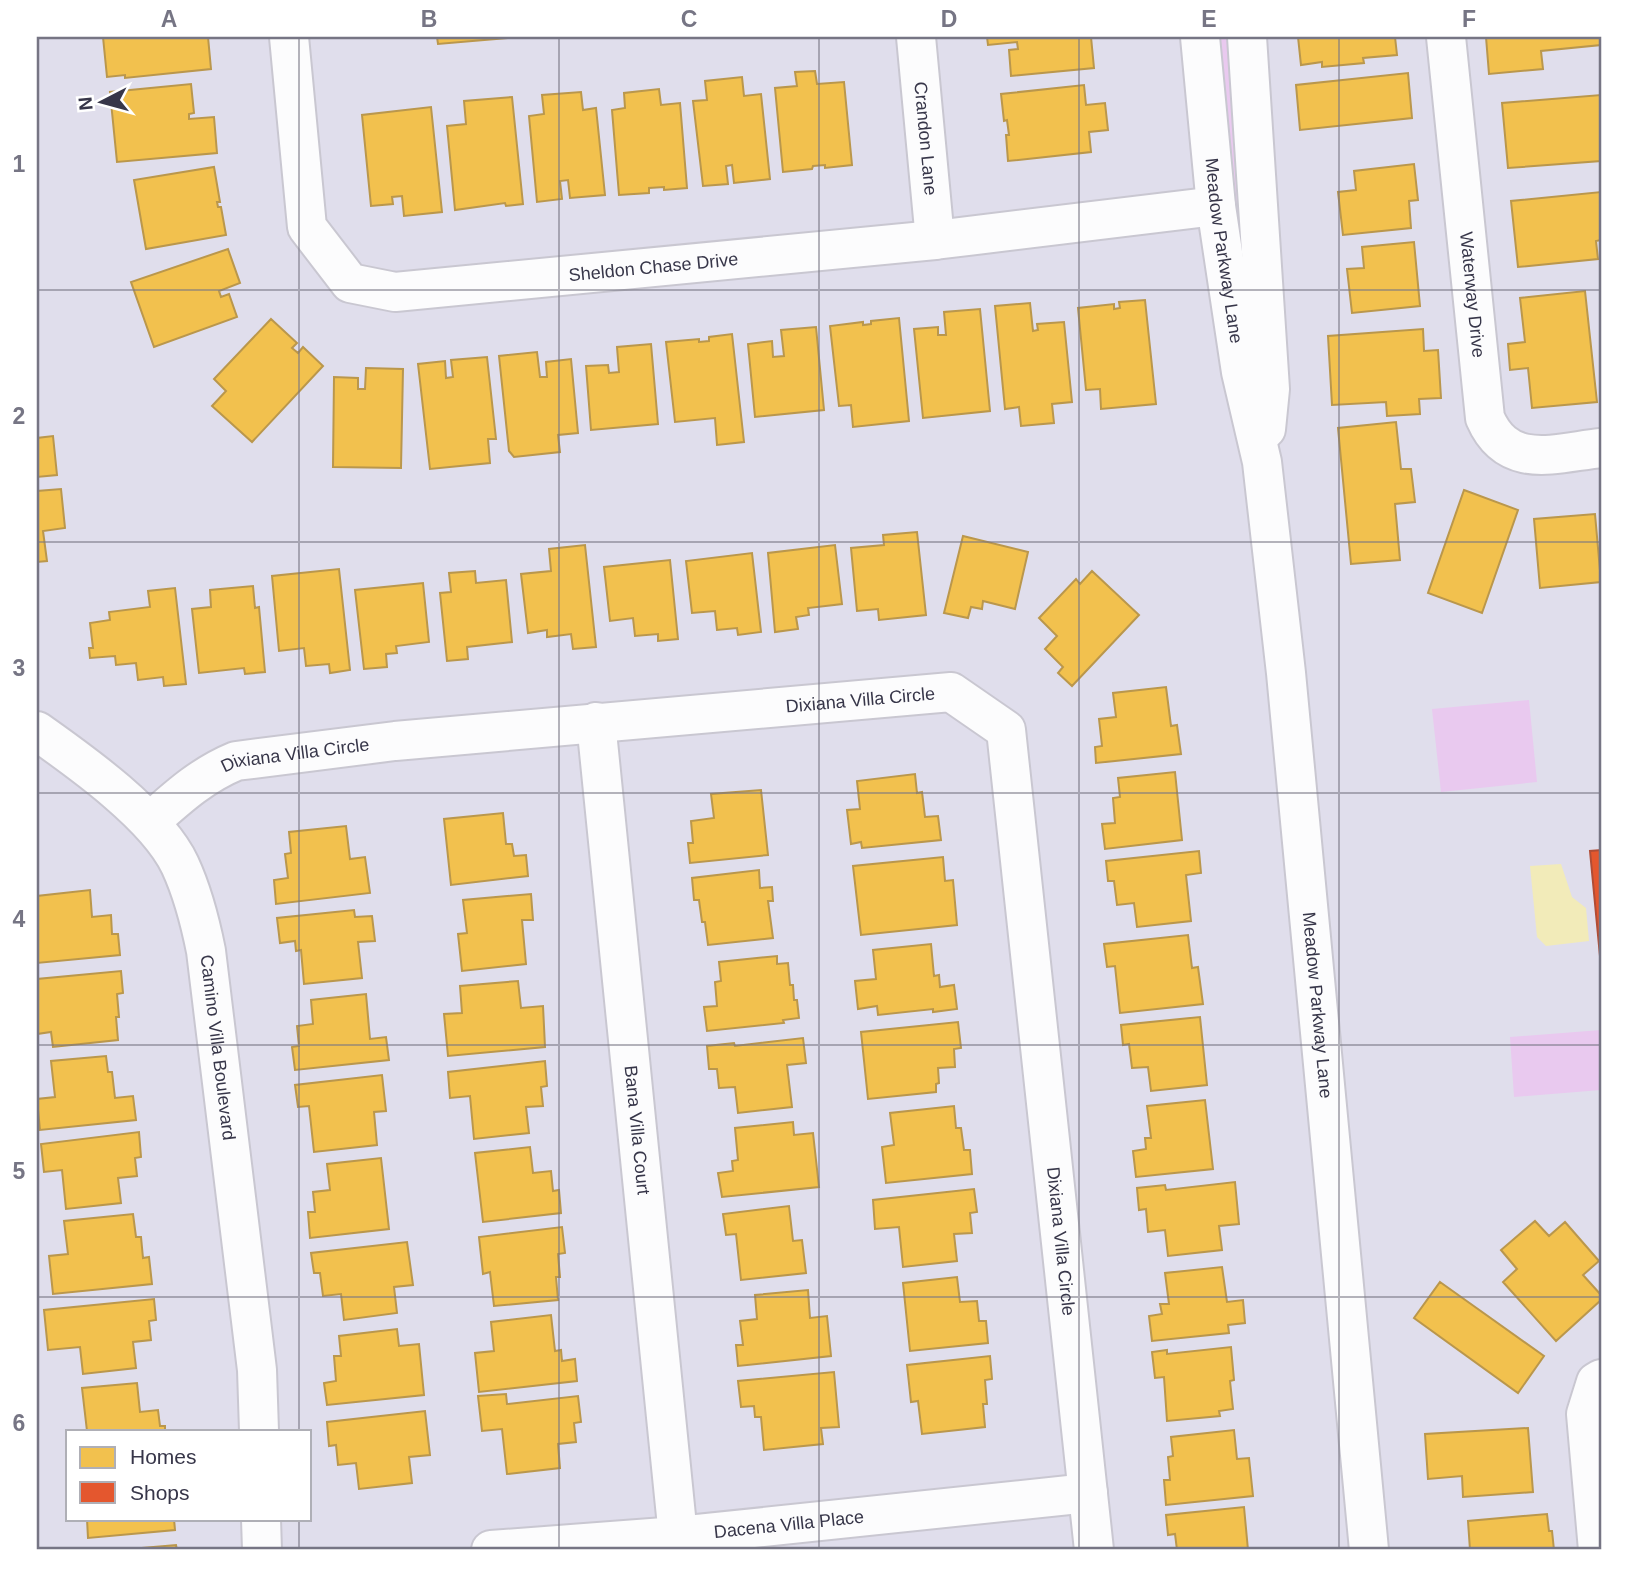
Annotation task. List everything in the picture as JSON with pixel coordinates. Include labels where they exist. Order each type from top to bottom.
[{"type":"street","name":"Sheldon Chase Drive","points":[[289,37],[307,227],[350,283],[394,292],[935,240],[1216,206]]},
{"type":"street","name":"Crandon Lane","points":[[916,37],[935,240]]},
{"type":"street","name":"Meadow Parkway Lane","points":[[1200,37],[1216,206],[1241,372],[1262,462],[1287,687],[1369,1550]]},
{"type":"street","name":"Meadow Parkway Lane","points":[[1247,37],[1270,389],[1262,462]]},
{"type":"street","name":"Waterway Drive","points":[[1446,37],[1485,418],[1500,443],[1522,454],[1537,455],[1601,448]]},
{"type":"street","name":"Dixiana Villa Circle","points":[[151,821],[195,782],[236,761],[395,741],[951,692],[1006,730],[1094,1550]]},
{"type":"street","name":"Bana Villa Court","points":[[596,722],[678,1536]]},
{"type":"street","name":"Camino Villa Boulevard","points":[[37,731],[151,821],[179,862],[197,906],[206,951],[257,1370],[259,1430]]},
{"type":"street","points":[[1598,1550],[1586,1414],[1596,1382],[1601,1379]]},
{"type":"street","name":"Dacena Villa Place","points":[[491,1550],[678,1536],[1088,1493]]},
{"type":"street","points":[[261,1520],[262,1550]]},
{"type":"shaded area","points":[[37,37],[1601,37],[1601,1550],[37,1550]]},
{"type":"shaded area","points":[[1215,37],[1234,37],[1252,379]]},
{"type":"shaded area","points":[[1529,700],[1537,782],[1441,792],[1432,709]]},
{"type":"shaded area","points":[[1561,864],[1572,897],[1586,908],[1589,941],[1546,946],[1537,937],[1530,866]]},
{"type":"shaded area","points":[[1601,1030],[1601,1090],[1514,1097],[1510,1037]]},
{"type":"building: Homes","points":[[103,37],[208,37],[211,69],[125,78],[125,75],[107,77]]},
{"type":"building: Homes","points":[[437,37],[507,37],[507,38],[438,44]]},
{"type":"building: Homes","points":[[987,37],[1091,37],[1094,68],[1011,76],[1009,50],[1018,49],[1017,42],[988,45]]},
{"type":"building: Homes","points":[[1298,37],[1395,37],[1397,55],[1363,58],[1364,63],[1322,67],[1322,62],[1301,65]]},
{"type":"building: Homes","points":[[1486,37],[1601,37],[1601,45],[1541,51],[1543,69],[1489,74]]},
{"type":"building: Homes","points":[[815,71],[817,84],[844,82],[852,165],[825,168],[825,165],[813,166],[812,169],[783,172],[775,88],[797,86],[795,72]]},
{"type":"building: Homes","points":[[1408,73],[1412,118],[1300,130],[1296,85]]},
{"type":"building: Homes","points":[[742,77],[744,96],[761,94],[770,179],[734,183],[732,165],[726,166],[728,184],[703,186],[693,101],[707,100],[705,81]]},
{"type":"building: Homes","points":[[191,84],[194,113],[189,114],[189,119],[214,117],[217,153],[117,162],[110,92]]},
{"type":"building: Homes","points":[[1084,85],[1086,105],[1105,103],[1108,130],[1089,132],[1091,152],[1008,161],[1006,135],[1009,135],[1007,120],[1004,121],[1001,94]]},
{"type":"building: Homes","points":[[659,89],[661,105],[680,103],[687,188],[649,188],[649,193],[619,195],[612,110],[625,108],[624,93]]},
{"type":"building: Homes","points":[[581,92],[583,110],[596,108],[605,195],[570,198],[568,180],[560,181],[562,199],[537,202],[529,116],[544,114],[542,95]]},
{"type":"building: Homes","points":[[1601,95],[1601,161],[1508,168],[1502,103]]},
{"type":"building: Homes","points":[[512,97],[523,204],[506,206],[505,203],[455,210],[447,126],[466,124],[464,101]]},
{"type":"building: Homes","points":[[431,107],[442,212],[404,216],[402,196],[392,197],[393,204],[371,206],[362,115]]},
{"type":"building: Homes","points":[[1414,164],[1418,200],[1409,201],[1411,228],[1343,235],[1338,192],[1356,190],[1354,171]]},
{"type":"building: Homes","points":[[214,167],[220,202],[217,202],[218,207],[221,207],[226,235],[146,249],[134,180]]},
{"type":"building: Homes","points":[[1601,192],[1601,240],[1596,241],[1598,259],[1518,267],[1511,201]]},
{"type":"building: Homes","points":[[1414,242],[1420,306],[1352,313],[1347,269],[1364,268],[1362,247]]},
{"type":"building: Homes","points":[[228,249],[240,283],[219,291],[221,297],[229,294],[237,317],[154,347],[131,282]]},
{"type":"building: Homes","points":[[1585,291],[1597,402],[1532,408],[1528,368],[1510,370],[1508,344],[1525,342],[1520,298]]},
{"type":"building: Homes","points":[[1145,300],[1156,404],[1101,409],[1100,389],[1086,390],[1078,308],[1114,304],[1114,309],[1120,308],[1119,302]]},
{"type":"building: Homes","points":[[1030,303],[1033,331],[1038,330],[1037,324],[1064,322],[1072,402],[1052,404],[1054,423],[1021,426],[1019,407],[1005,409],[995,306]]},
{"type":"building: Homes","points":[[980,309],[990,411],[923,418],[914,329],[938,327],[938,335],[946,335],[944,312]]},
{"type":"building: Homes","points":[[899,318],[909,421],[853,427],[851,405],[839,406],[830,326],[863,322],[863,325],[871,324],[871,321]]},
{"type":"building: Homes","points":[[271,319],[297,343],[292,348],[298,353],[303,347],[323,366],[252,442],[212,406],[226,391],[214,379]]},
{"type":"building: Homes","points":[[816,327],[824,410],[755,417],[748,344],[772,341],[773,357],[784,356],[781,330]]},
{"type":"building: Homes","points":[[1423,329],[1424,351],[1438,350],[1441,398],[1419,399],[1420,414],[1387,416],[1386,402],[1332,405],[1328,336]]},
{"type":"building: Homes","points":[[732,334],[744,442],[717,445],[715,418],[675,422],[666,342],[699,339],[699,342],[709,341],[709,337]]},
{"type":"building: Homes","points":[[651,344],[658,424],[591,430],[586,366],[608,365],[609,373],[619,372],[617,347]]},
{"type":"building: Homes","points":[[537,352],[540,377],[547,377],[546,362],[571,359],[578,433],[558,435],[560,452],[514,457],[509,451],[499,356]]},
{"type":"building: Homes","points":[[487,357],[496,439],[488,439],[490,463],[430,469],[418,364],[445,361],[446,378],[453,377],[451,360]]},
{"type":"building: Homes","points":[[366,368],[403,369],[401,468],[333,467],[334,377],[358,378],[358,389],[365,389]]},
{"type":"building: Homes","points":[[1396,422],[1401,469],[1411,469],[1415,502],[1395,504],[1400,560],[1351,564],[1338,428]]},
{"type":"building: Homes","points":[[53,436],[57,475],[37,477],[37,438]]},
{"type":"building: Homes","points":[[61,489],[65,528],[43,531],[47,561],[37,562],[37,491]]},
{"type":"building: Homes","points":[[1464,490],[1518,510],[1482,613],[1428,593]]},
{"type":"building: Homes","points":[[1595,514],[1601,582],[1540,588],[1534,519]]},
{"type":"building: Homes","points":[[917,532],[926,615],[879,620],[878,609],[857,611],[851,548],[884,545],[883,535]]},
{"type":"building: Homes","points":[[963,536],[1028,552],[1015,609],[983,601],[982,609],[971,607],[968,618],[944,613]]},
{"type":"building: Homes","points":[[585,545],[596,647],[573,649],[571,634],[547,637],[547,630],[528,633],[521,574],[551,571],[549,549]]},
{"type":"building: Homes","points":[[835,545],[842,604],[808,608],[809,615],[796,617],[798,629],[775,632],[768,553]]},
{"type":"building: Homes","points":[[752,553],[761,632],[738,635],[737,628],[717,630],[715,611],[692,613],[686,561]]},
{"type":"building: Homes","points":[[670,560],[678,639],[658,641],[658,634],[635,636],[633,618],[610,621],[604,567]]},
{"type":"building: Homes","points":[[339,569],[350,670],[330,673],[329,664],[306,666],[304,648],[279,651],[272,576]]},
{"type":"building: Homes","points":[[475,571],[476,583],[506,580],[512,642],[467,647],[468,659],[447,661],[440,593],[451,592],[449,573]]},
{"type":"building: Homes","points":[[1092,571],[1139,615],[1072,686],[1058,673],[1063,667],[1045,649],[1057,636],[1039,618],[1076,579],[1080,584]]},
{"type":"building: Homes","points":[[423,583],[429,642],[396,646],[397,653],[386,654],[387,667],[364,669],[355,590]]},
{"type":"building: Homes","points":[[253,586],[255,608],[259,607],[265,672],[245,674],[244,668],[199,673],[192,609],[211,607],[210,590]]},
{"type":"building: Homes","points":[[175,588],[186,684],[164,686],[163,677],[138,680],[136,663],[116,665],[115,656],[90,658],[89,648],[93,648],[90,623],[110,620],[109,612],[150,607],[148,591]]},
{"type":"building: Homes","points":[[1166,687],[1171,726],[1177,725],[1181,754],[1096,763],[1095,747],[1102,746],[1099,719],[1116,717],[1113,693]]},
{"type":"building: Homes","points":[[1175,772],[1182,840],[1105,849],[1102,824],[1115,823],[1113,798],[1120,797],[1118,778]]},
{"type":"building: Homes","points":[[915,774],[917,793],[922,792],[925,817],[938,816],[941,840],[862,848],[861,842],[851,844],[847,810],[860,809],[857,781]]},
{"type":"building: Homes","points":[[761,790],[768,855],[690,863],[688,843],[693,843],[691,821],[714,818],[711,794]]},
{"type":"building: Homes","points":[[503,813],[506,844],[512,844],[514,856],[526,855],[528,876],[451,885],[444,819]]},
{"type":"building: Homes","points":[[346,826],[350,859],[365,857],[370,893],[276,904],[274,880],[288,878],[285,854],[291,853],[289,832]]},
{"type":"building: Homes","points":[[1199,851],[1201,873],[1186,875],[1191,921],[1137,927],[1134,903],[1117,905],[1114,881],[1108,881],[1106,861]]},
{"type":"building: Homes","points":[[943,857],[945,881],[953,880],[957,925],[861,935],[853,866]]},
{"type":"building: Homes","points":[[759,870],[760,888],[772,887],[773,901],[768,901],[773,938],[708,945],[699,900],[694,900],[692,878]]},
{"type":"building: Homes","points":[[90,890],[92,917],[111,915],[112,934],[118,934],[120,955],[37,963],[37,896]]},
{"type":"building: Homes","points":[[531,894],[533,920],[522,920],[526,964],[462,971],[458,934],[467,933],[463,900]]},
{"type":"building: Homes","points":[[354,910],[355,917],[372,916],[375,941],[358,942],[362,978],[304,984],[301,950],[296,951],[295,941],[280,943],[277,918]]},
{"type":"building: Homes","points":[[1188,935],[1192,968],[1198,967],[1203,1004],[1120,1013],[1115,966],[1107,967],[1104,944]]},
{"type":"building: Homes","points":[[931,944],[934,976],[939,975],[940,987],[954,985],[957,1009],[878,1015],[877,1006],[858,1009],[855,981],[876,979],[873,950]]},
{"type":"building: Homes","points":[[777,956],[777,964],[788,963],[790,985],[793,985],[799,1018],[783,1020],[784,1023],[707,1031],[704,1007],[717,1006],[715,982],[721,981],[719,962]]},
{"type":"building: Homes","points":[[121,971],[123,993],[117,994],[119,1017],[116,1017],[118,1040],[53,1047],[51,1032],[37,1034],[37,979]]},
{"type":"building: Homes","points":[[518,981],[521,1008],[543,1006],[545,1047],[448,1056],[444,1014],[462,1013],[460,986]]},
{"type":"building: Homes","points":[[366,994],[370,1039],[386,1037],[389,1060],[295,1070],[292,1047],[299,1046],[297,1026],[313,1024],[311,1000]]},
{"type":"building: Homes","points":[[1200,1017],[1207,1085],[1151,1091],[1148,1067],[1132,1068],[1129,1044],[1123,1045],[1121,1025]]},
{"type":"building: Homes","points":[[958,1022],[961,1048],[954,1049],[955,1067],[938,1068],[939,1083],[936,1084],[936,1092],[868,1099],[861,1032]]},
{"type":"building: Homes","points":[[803,1038],[806,1063],[787,1065],[792,1107],[738,1113],[735,1087],[719,1088],[717,1069],[709,1069],[707,1046],[734,1043],[735,1046]]},
{"type":"building: Homes","points":[[106,1056],[108,1072],[112,1072],[115,1098],[133,1096],[136,1120],[40,1130],[37,1099],[55,1097],[51,1061]]},
{"type":"building: Homes","points":[[545,1061],[547,1086],[541,1087],[543,1106],[526,1107],[529,1133],[474,1139],[470,1096],[450,1098],[448,1072]]},
{"type":"building: Homes","points":[[382,1075],[386,1111],[374,1112],[377,1145],[314,1152],[309,1106],[298,1107],[295,1085]]},
{"type":"building: Homes","points":[[1205,1100],[1213,1169],[1136,1177],[1133,1151],[1146,1149],[1145,1138],[1151,1138],[1147,1106]]},
{"type":"building: Homes","points":[[954,1106],[956,1128],[961,1128],[964,1150],[970,1150],[972,1174],[886,1183],[882,1147],[894,1145],[890,1113]]},
{"type":"building: Homes","points":[[793,1122],[794,1135],[813,1133],[819,1187],[722,1197],[718,1173],[733,1171],[732,1161],[738,1160],[735,1128]]},
{"type":"building: Homes","points":[[139,1132],[141,1157],[135,1158],[137,1176],[118,1178],[121,1203],[66,1209],[62,1170],[44,1172],[41,1144]]},
{"type":"building: Homes","points":[[530,1147],[533,1173],[551,1171],[553,1191],[559,1190],[561,1213],[483,1222],[475,1153]]},
{"type":"building: Homes","points":[[381,1158],[389,1229],[310,1238],[308,1212],[315,1212],[313,1192],[330,1190],[327,1164]]},
{"type":"building: Homes","points":[[1235,1182],[1239,1224],[1219,1226],[1222,1250],[1168,1256],[1165,1230],[1148,1232],[1146,1209],[1139,1210],[1137,1188],[1165,1185],[1166,1190]]},
{"type":"building: Homes","points":[[974,1189],[977,1212],[970,1213],[972,1233],[954,1234],[957,1261],[903,1267],[899,1227],[875,1229],[873,1200]]},
{"type":"building: Homes","points":[[789,1206],[793,1241],[802,1240],[806,1273],[741,1280],[736,1234],[726,1235],[723,1214]]},
{"type":"building: Homes","points":[[133,1214],[136,1237],[141,1237],[143,1258],[149,1257],[152,1284],[53,1294],[49,1256],[68,1254],[64,1221]]},
{"type":"building: Homes","points":[[1535,1221],[1549,1236],[1565,1222],[1599,1261],[1583,1275],[1601,1295],[1601,1300],[1556,1341],[1503,1282],[1517,1269],[1501,1250]]},
{"type":"building: Homes","points":[[562,1227],[565,1253],[558,1254],[558,1300],[494,1306],[490,1272],[483,1274],[479,1237]]},
{"type":"building: Homes","points":[[407,1242],[413,1285],[394,1287],[397,1313],[344,1320],[341,1294],[323,1296],[320,1273],[314,1273],[311,1253]]},
{"type":"building: Homes","points":[[1222,1267],[1227,1302],[1243,1300],[1245,1323],[1228,1325],[1229,1333],[1152,1341],[1149,1316],[1162,1314],[1160,1304],[1169,1304],[1165,1273]]},
{"type":"building: Homes","points":[[957,1277],[960,1302],[977,1301],[979,1321],[986,1321],[988,1343],[910,1351],[903,1283]]},
{"type":"building: Homes","points":[[1440,1282],[1544,1356],[1518,1393],[1414,1318]]},
{"type":"building: Homes","points":[[808,1290],[810,1318],[827,1316],[831,1356],[738,1366],[736,1345],[743,1345],[740,1321],[757,1319],[755,1295]]},
{"type":"building: Homes","points":[[154,1299],[156,1320],[149,1321],[151,1340],[133,1342],[136,1368],[83,1374],[80,1347],[48,1350],[44,1310]]},
{"type":"building: Homes","points":[[551,1315],[555,1351],[561,1350],[562,1361],[575,1359],[577,1381],[479,1392],[475,1353],[494,1351],[491,1322]]},
{"type":"building: Homes","points":[[397,1329],[399,1346],[419,1344],[424,1395],[327,1405],[324,1383],[336,1381],[334,1356],[341,1356],[339,1336]]},
{"type":"building: Homes","points":[[1231,1347],[1233,1409],[1219,1411],[1220,1416],[1167,1421],[1164,1377],[1155,1378],[1152,1352],[1167,1350],[1167,1354]]},
{"type":"building: Homes","points":[[990,1356],[992,1379],[985,1380],[987,1404],[983,1404],[985,1427],[922,1434],[918,1401],[911,1402],[907,1365]]},
{"type":"building: Homes","points":[[834,1372],[839,1427],[821,1428],[823,1444],[764,1450],[761,1417],[755,1417],[754,1406],[741,1407],[738,1381]]},
{"type":"building: Homes","points":[[137,1383],[140,1412],[158,1410],[160,1426],[165,1426],[165,1430],[87,1430],[82,1388]]},
{"type":"building: Homes","points":[[506,1394],[507,1404],[578,1396],[581,1422],[574,1423],[576,1442],[558,1444],[560,1468],[507,1474],[502,1429],[482,1431],[478,1396]]},
{"type":"building: Homes","points":[[425,1411],[430,1455],[409,1457],[412,1483],[359,1489],[356,1463],[338,1465],[336,1445],[329,1446],[327,1422]]},
{"type":"building: Homes","points":[[1528,1428],[1533,1492],[1463,1497],[1462,1476],[1428,1479],[1425,1434]]},
{"type":"building: Homes","points":[[1234,1430],[1237,1459],[1249,1458],[1253,1496],[1166,1505],[1164,1480],[1170,1480],[1168,1457],[1173,1456],[1171,1437]]},
{"type":"building: Homes","points":[[1244,1507],[1248,1550],[1177,1550],[1175,1534],[1168,1535],[1166,1515]]},
{"type":"building: Homes","points":[[1547,1514],[1554,1550],[1470,1550],[1468,1521]]},
{"type":"building: Homes","points":[[87,1520],[174,1520],[175,1530],[88,1538]]},
{"type":"building: Homes","points":[[176,1545],[177,1550],[118,1550]]},
{"type":"building: Shops","points":[[1601,850],[1601,956],[1600,956],[1590,851]]}]
